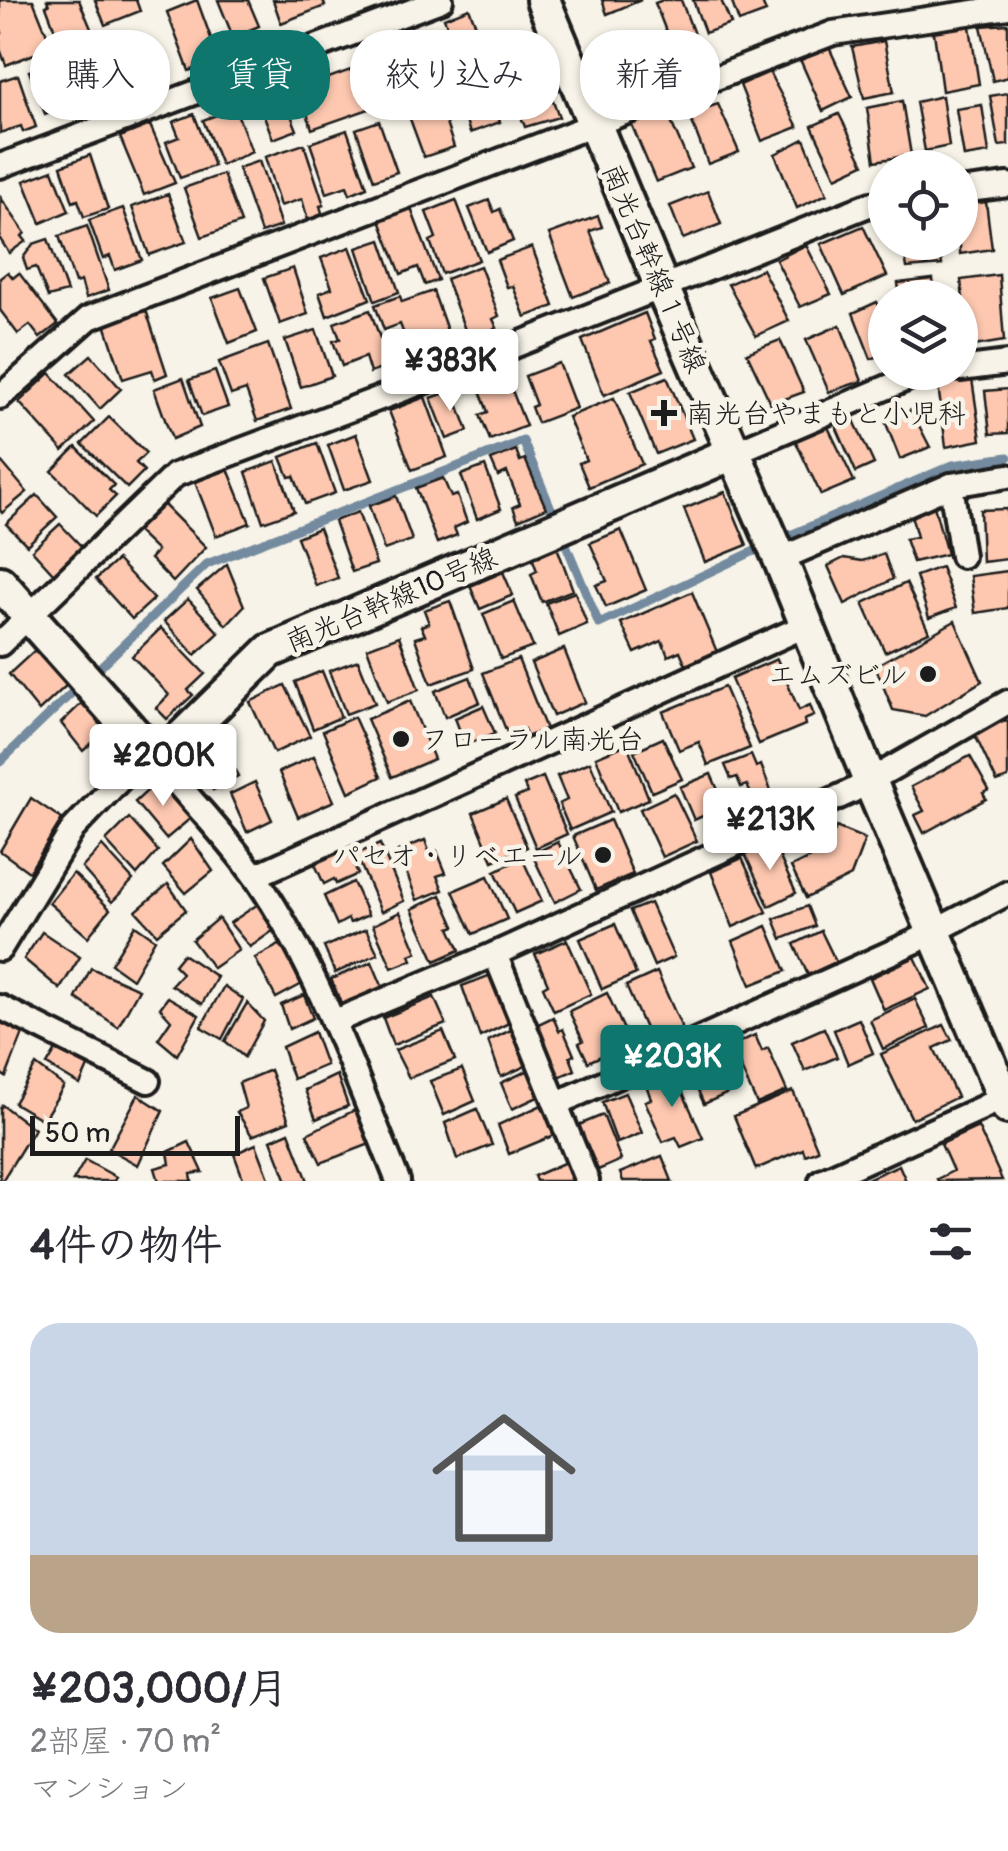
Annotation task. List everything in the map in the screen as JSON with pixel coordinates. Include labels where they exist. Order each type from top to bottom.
[{"type":"street","points":[[0,166],[441,0]]},
{"type":"street","name":"南光台幹線１号線","points":[[543,0],[1006,1098]]},
{"type":"street","points":[[0,397],[89,318],[833,32],[1008,7]]},
{"type":"street","points":[[978,189],[1008,184]]},
{"type":"street","points":[[0,644],[175,475],[423,382],[868,205]]},
{"type":"street","points":[[978,366],[1008,362]]},
{"type":"street","points":[[733,453],[881,390]]},
{"type":"street","name":"南光台幹線10号線","points":[[154,755],[270,651],[733,453]]},
{"type":"street","points":[[775,549],[951,485],[1008,476]]},
{"type":"street","points":[[951,485],[962,556]]},
{"type":"street","points":[[0,583],[154,755],[255,876],[294,940],[332,1022],[390,1178]]},
{"type":"street","points":[[255,876],[807,625]]},
{"type":"street","points":[[332,1022],[495,954],[870,781],[1008,702]]},
{"type":"street","points":[[0,949],[73,828],[154,755]]},
{"type":"street","points":[[556,1104],[934,933],[1008,893]]},
{"type":"street","points":[[495,954],[587,1181]]},
{"type":"street","points":[[0,1007],[148,1082]]},
{"type":"street","points":[[820,1181],[1006,1098]]},
{"type":"building","points":[[0,0],[33,0],[45,30],[30,30],[30,56],[6,65],[0,49]]},
{"type":"building","points":[[47,0],[79,0],[92,30],[55,30],[46,6]]},
{"type":"building","points":[[95,0],[136,0],[140,11],[105,25]]},
{"type":"building","points":[[197,0],[208,30],[190,30],[190,71],[189,71],[167,12]]},
{"type":"building","points":[[218,0],[248,0],[259,26],[230,30]]},
{"type":"building","points":[[273,0],[323,0],[325,6],[281,23]]},
{"type":"building","points":[[602,0],[641,0],[607,14]]},
{"type":"building","points":[[681,0],[692,30],[665,30],[655,3]]},
{"type":"building","points":[[693,0],[721,0],[731,24],[704,30]]},
{"type":"building","points":[[731,0],[761,0],[766,12],[739,22]]},
{"type":"building","points":[[469,8],[478,30],[449,30],[444,18]]},
{"type":"building","points":[[969,20],[979,84],[942,91],[933,25]]},
{"type":"building","points":[[1008,24],[1008,77],[993,81],[981,26]]},
{"type":"building","points":[[884,41],[894,92],[864,98],[852,47]]},
{"type":"building","points":[[827,43],[852,97],[823,111],[799,57]]},
{"type":"building","points":[[350,70],[350,116],[312,129],[309,120],[330,120],[330,77]]},
{"type":"building","points":[[769,72],[798,127],[762,141],[740,85]]},
{"type":"building","points":[[18,75],[30,120],[36,127],[23,132],[21,126],[0,133],[0,81]]},
{"type":"building","points":[[1008,93],[1008,145],[999,146],[990,96]]},
{"type":"building","points":[[942,96],[949,146],[925,150],[916,102]]},
{"type":"building","points":[[902,101],[910,150],[873,150],[867,108]]},
{"type":"building","points":[[982,105],[989,153],[978,155],[978,150],[963,150],[956,109]]},
{"type":"building","points":[[720,109],[739,152],[708,164],[691,120],[720,120]]},
{"type":"building","points":[[839,114],[864,164],[836,177],[812,126]]},
{"type":"building","points":[[190,116],[190,120],[196,120],[214,166],[180,178],[166,142],[179,137],[173,122]]},
{"type":"building","points":[[203,120],[240,120],[252,152],[221,165]]},
{"type":"building","points":[[266,120],[293,120],[297,130],[273,139]]},
{"type":"building","points":[[410,120],[445,120],[454,147],[424,157]]},
{"type":"building","points":[[466,120],[499,120],[500,122],[470,133]]},
{"type":"building","points":[[522,120],[549,120],[525,127]]},
{"type":"building","points":[[670,120],[691,168],[656,182],[630,121]]},
{"type":"building","points":[[379,121],[397,172],[374,180],[356,129]]},
{"type":"building","points":[[150,125],[175,183],[144,195],[120,137]]},
{"type":"building","points":[[347,130],[367,187],[350,194],[347,186],[327,193],[310,143]]},
{"type":"building","points":[[804,139],[827,194],[797,208],[775,154]]},
{"type":"building","points":[[304,144],[324,205],[320,206],[323,216],[308,220],[302,199],[280,206],[265,157]]},
{"type":"building","points":[[90,155],[108,209],[84,217],[78,200],[73,202],[61,166]]},
{"type":"building","points":[[259,161],[281,226],[261,233],[238,168]]},
{"type":"building","points":[[53,170],[69,211],[41,223],[24,181]]},
{"type":"building","points":[[223,174],[241,223],[202,237],[184,188]]},
{"type":"building","points":[[708,191],[721,224],[683,239],[670,206]]},
{"type":"building","points":[[168,194],[186,242],[149,255],[132,207]]},
{"type":"building","points":[[1,198],[25,233],[22,236],[26,241],[9,253],[0,239]]},
{"type":"building","points":[[456,200],[479,260],[442,274],[430,241],[436,238],[426,212]]},
{"type":"building","points":[[489,200],[494,212],[500,209],[513,241],[487,252],[469,208]]},
{"type":"building","points":[[986,202],[992,249],[978,251],[978,203]]},
{"type":"building","points":[[410,206],[438,280],[425,285],[418,267],[401,274],[379,218]]},
{"type":"building","points":[[123,208],[142,260],[115,270],[110,256],[103,259],[89,220]]},
{"type":"building","points":[[598,216],[602,227],[590,231],[610,283],[573,297],[549,234]]},
{"type":"building","points":[[87,226],[109,290],[86,298],[81,281],[75,283],[59,236]]},
{"type":"building","points":[[863,226],[868,236],[868,260],[879,260],[887,276],[868,280],[868,284],[844,295],[821,244]]},
{"type":"building","points":[[48,239],[67,292],[48,297],[36,267],[27,270],[23,258],[33,244]]},
{"type":"building","points":[[381,240],[399,292],[375,301],[357,248]]},
{"type":"building","points":[[806,245],[831,294],[800,307],[776,260]]},
{"type":"building","points":[[350,247],[370,299],[327,316],[319,293],[332,288],[321,258]]},
{"type":"building","points":[[532,247],[554,306],[525,317],[497,260]]},
{"type":"building","points":[[906,260],[941,260],[942,265],[907,268]]},
{"type":"building","points":[[480,266],[499,316],[493,319],[497,328],[468,338],[446,279]]},
{"type":"building","points":[[293,268],[308,314],[280,324],[264,278]]},
{"type":"building","points":[[762,269],[789,321],[756,336],[728,284]]},
{"type":"building","points":[[8,272],[13,278],[19,273],[58,324],[40,338],[30,325],[18,334],[0,310],[0,278]]},
{"type":"building","points":[[999,275],[1004,341],[978,345],[978,280],[961,280]]},
{"type":"building","points":[[240,288],[257,332],[229,343],[212,298]]},
{"type":"building","points":[[433,291],[449,336],[410,350],[400,324],[384,330],[375,305],[400,296],[402,302]]},
{"type":"building","points":[[868,306],[868,351],[853,313]]},
{"type":"building","points":[[146,310],[167,374],[155,379],[152,370],[123,379],[105,324]]},
{"type":"building","points":[[370,310],[390,366],[370,373],[365,357],[342,366],[333,341],[340,339],[334,323]]},
{"type":"building","points":[[645,313],[655,339],[651,341],[664,370],[604,395],[582,340]]},
{"type":"building","points":[[840,325],[862,381],[829,392],[806,340]]},
{"type":"building","points":[[316,330],[332,376],[301,387],[285,340]]},
{"type":"building","points":[[780,340],[804,392],[771,404],[747,353]]},
{"type":"building","points":[[268,344],[291,409],[257,421],[246,390],[231,395],[219,362]]},
{"type":"building","points":[[91,355],[121,389],[100,409],[69,374]]},
{"type":"building","points":[[559,363],[576,408],[537,423],[531,407],[536,405],[525,376]]},
{"type":"building","points":[[215,371],[228,407],[202,416],[189,380]]},
{"type":"building","points":[[50,373],[94,422],[63,451],[19,402]]},
{"type":"building","points":[[667,377],[693,439],[656,454],[630,392]]},
{"type":"building","points":[[183,378],[200,427],[172,439],[154,389]]},
{"type":"building","points":[[508,380],[526,426],[490,440],[480,415],[488,412],[480,391]]},
{"type":"building","points":[[1008,389],[1008,433],[990,434],[985,391]]},
{"type":"building","points":[[453,390],[468,431],[447,439],[431,398]]},
{"type":"building","points":[[939,390],[974,390],[981,440],[946,447]]},
{"type":"building","points":[[425,397],[447,457],[412,470],[389,411]]},
{"type":"building","points":[[614,398],[642,464],[589,487],[579,463],[586,460],[568,417]]},
{"type":"building","points":[[911,410],[930,447],[900,459],[885,421]]},
{"type":"building","points":[[852,416],[874,464],[856,472],[835,424]]},
{"type":"building","points":[[109,417],[146,453],[136,463],[144,471],[127,488],[82,444]]},
{"type":"building","points":[[828,427],[854,481],[821,495],[795,440]]},
{"type":"building","points":[[356,434],[373,480],[344,490],[328,445]]},
{"type":"building","points":[[317,443],[335,493],[305,504],[281,457]]},
{"type":"building","points":[[76,447],[114,485],[109,490],[116,496],[96,516],[52,471]]},
{"type":"building","points":[[516,450],[520,461],[525,459],[546,508],[518,520],[513,507],[520,504],[507,472],[498,476],[491,460]]},
{"type":"building","points":[[0,460],[27,492],[2,513],[0,510]]},
{"type":"building","points":[[276,461],[294,511],[263,522],[246,472]]},
{"type":"building","points":[[485,466],[501,509],[477,519],[461,475]]},
{"type":"building","points":[[228,469],[250,523],[216,536],[195,482]]},
{"type":"building","points":[[443,478],[451,497],[457,495],[467,522],[454,528],[457,535],[437,543],[416,488]]},
{"type":"building","points":[[725,492],[747,545],[705,562],[684,509]]},
{"type":"building","points":[[37,495],[57,517],[27,545],[6,524]]},
{"type":"building","points":[[396,496],[412,540],[384,550],[369,506]]},
{"type":"building","points":[[163,504],[206,547],[173,582],[150,559],[157,551],[136,531]]},
{"type":"building","points":[[934,506],[947,554],[913,562],[905,539],[917,537],[911,515]]},
{"type":"building","points":[[1007,509],[1008,559],[982,562],[980,510]]},
{"type":"building","points":[[358,512],[376,564],[352,572],[334,521]]},
{"type":"building","points":[[60,524],[82,547],[54,574],[32,550]]},
{"type":"building","points":[[319,528],[338,578],[316,586],[297,537]]},
{"type":"building","points":[[621,530],[646,590],[606,607],[596,585],[607,581],[590,543]]},
{"type":"building","points":[[557,547],[573,590],[542,602],[531,574],[537,571],[532,557]]},
{"type":"building","points":[[884,554],[893,579],[845,604],[828,566],[844,558],[862,561]]},
{"type":"building","points":[[117,560],[154,599],[132,619],[96,579]]},
{"type":"building","points":[[227,564],[244,606],[226,625],[197,590]]},
{"type":"building","points":[[941,567],[956,608],[929,618],[916,576]]},
{"type":"building","points":[[1008,571],[1008,608],[975,613],[970,576]]},
{"type":"building","points":[[503,572],[513,595],[480,609],[470,586]]},
{"type":"building","points":[[906,583],[929,632],[885,652],[863,603]]},
{"type":"building","points":[[575,592],[587,624],[559,636],[546,603]]},
{"type":"building","points":[[692,592],[717,652],[686,665],[680,651],[668,656],[662,641],[635,653],[621,623]]},
{"type":"building","points":[[188,599],[219,633],[195,655],[164,621]]},
{"type":"building","points":[[450,601],[474,669],[431,684],[415,638],[425,635],[421,626],[429,623],[424,610]]},
{"type":"building","points":[[514,601],[533,647],[501,659],[483,614]]},
{"type":"building","name":"エムズビル","points":[[955,621],[982,681],[925,716],[893,710],[875,666]]},
{"type":"building","points":[[161,628],[205,674],[188,690],[193,695],[167,719],[156,708],[169,695],[132,656]]},
{"type":"building","points":[[399,636],[419,690],[387,702],[367,648]]},
{"type":"building","points":[[564,649],[585,702],[553,716],[531,663]]},
{"type":"building","points":[[35,650],[69,683],[39,711],[9,674]]},
{"type":"building","points":[[518,659],[546,729],[527,737],[524,729],[508,735],[483,673]]},
{"type":"building","points":[[777,659],[799,710],[810,705],[814,716],[804,720],[805,725],[759,744],[731,679]]},
{"type":"building","points":[[358,660],[375,703],[346,714],[329,671]]},
{"type":"building","points":[[322,671],[341,717],[313,729],[295,682]]},
{"type":"building","points":[[470,677],[480,702],[445,717],[435,691]]},
{"type":"building","points":[[285,685],[310,736],[274,753],[250,702]]},
{"type":"building","points":[[724,687],[750,748],[708,765],[699,742],[679,750],[663,712]]},
{"type":"building","points":[[87,698],[121,735],[106,754],[95,740],[83,751],[61,723]]},
{"type":"building","name":"フローラル南光台","points":[[410,701],[434,759],[392,777],[367,719]]},
{"type":"building","points":[[483,706],[495,733],[465,745],[455,718]]},
{"type":"building","points":[[354,717],[381,777],[349,792],[323,731]]},
{"type":"building","points":[[1008,721],[1008,778],[997,782],[974,733],[991,722]]},
{"type":"building","points":[[663,738],[682,779],[652,792],[634,751]]},
{"type":"building","points":[[218,739],[238,776],[213,790],[207,780],[203,782],[188,756]]},
{"type":"building","points":[[627,744],[649,799],[618,812],[596,757]]},
{"type":"building","points":[[751,755],[756,767],[761,765],[771,791],[753,799],[747,785],[741,787],[737,777],[731,779],[725,765]]},
{"type":"building","points":[[314,756],[334,801],[298,817],[279,772]]},
{"type":"building","points":[[970,756],[989,790],[983,793],[986,799],[924,833],[915,815],[924,811],[911,787]]},
{"type":"building","points":[[590,762],[611,812],[570,830],[559,804],[567,800],[557,776]]},
{"type":"building","points":[[711,774],[725,806],[694,820],[680,787]]},
{"type":"building","points":[[543,777],[567,834],[536,848],[515,798],[527,793],[524,785]]},
{"type":"building","points":[[160,779],[192,817],[166,839],[135,802]]},
{"type":"building","points":[[255,782],[272,820],[247,832],[230,794]]},
{"type":"building","points":[[674,793],[697,841],[662,857],[640,809]]},
{"type":"building","points":[[31,798],[62,819],[29,872],[0,851]]},
{"type":"building","points":[[506,799],[527,847],[493,861],[473,813]]},
{"type":"building","points":[[129,818],[158,851],[137,875],[106,841]]},
{"type":"building","name":"パセオ・リベエール","points":[[610,820],[633,874],[596,890],[573,836]]},
{"type":"building","points":[[836,827],[865,839],[851,876],[806,898],[791,867],[814,856],[824,831],[833,835]]},
{"type":"building","points":[[191,839],[213,871],[186,893],[163,866]]},
{"type":"building","points":[[425,840],[430,854],[437,851],[446,873],[437,876],[443,890],[417,900],[398,851]]},
{"type":"building","points":[[772,840],[796,893],[769,906],[744,852]]},
{"type":"building","points":[[558,842],[581,889],[555,902],[532,854]]},
{"type":"building","points":[[380,844],[404,901],[381,912],[356,854]]},
{"type":"building","points":[[102,846],[133,880],[112,902],[82,868]]},
{"type":"building","points":[[346,846],[358,874],[336,884],[334,879],[324,884],[313,860]]},
{"type":"building","points":[[522,858],[542,901],[515,913],[495,871]]},
{"type":"building","points":[[742,858],[767,912],[733,927],[711,872]]},
{"type":"building","points":[[73,873],[110,909],[88,937],[49,903]]},
{"type":"building","points":[[488,876],[507,919],[473,934],[453,891]]},
{"type":"building","points":[[353,882],[368,915],[337,925],[324,896]]},
{"type":"building","points":[[168,884],[186,910],[157,934],[136,911]]},
{"type":"building","points":[[441,895],[455,926],[450,928],[460,950],[435,961],[412,909]]},
{"type":"building","points":[[261,902],[277,928],[250,947],[230,923]]},
{"type":"building","points":[[650,903],[674,957],[654,966],[630,911]]},
{"type":"building","points":[[807,906],[815,926],[782,939],[774,919]]},
{"type":"building","points":[[400,912],[417,952],[410,955],[412,960],[392,968],[373,925]]},
{"type":"building","points":[[218,918],[239,950],[213,968],[192,940]]},
{"type":"building","points":[[615,924],[636,974],[602,989],[580,939]]},
{"type":"building","points":[[135,925],[155,939],[132,979],[111,964]]},
{"type":"building","points":[[767,926],[786,971],[751,985],[733,941]]},
{"type":"building","points":[[366,929],[378,954],[335,973],[324,947]]},
{"type":"building","points":[[821,931],[836,962],[808,975],[794,944]]},
{"type":"building","points":[[42,932],[80,957],[60,989],[24,959]]},
{"type":"building","points":[[567,940],[591,994],[554,1011],[535,954]]},
{"type":"building","points":[[283,943],[304,983],[276,998],[255,958]]},
{"type":"building","points":[[183,954],[217,977],[202,1004],[171,985],[182,973],[174,965]]},
{"type":"building","points":[[915,957],[930,989],[884,1010],[870,978]]},
{"type":"building","points":[[372,962],[383,988],[342,1005],[331,979]]},
{"type":"building","points":[[91,968],[139,989],[118,1027],[76,998]]},
{"type":"building","points":[[657,972],[682,1028],[651,1042],[626,986]]},
{"type":"building","points":[[491,975],[509,1023],[480,1037],[462,986]]},
{"type":"building","points":[[224,986],[243,999],[222,1039],[201,1027]]},
{"type":"building","points":[[607,993],[630,1043],[588,1062],[569,1011]]},
{"type":"building","points":[[304,995],[313,1018],[289,1029],[281,1005]]},
{"type":"building","points":[[168,997],[199,1015],[177,1055],[158,1039],[171,1020],[160,1008]]},
{"type":"building","points":[[434,997],[446,1024],[393,1045],[383,1018]]},
{"type":"building","points":[[915,999],[929,1028],[883,1049],[870,1020]]},
{"type":"building","points":[[247,1003],[264,1021],[244,1057],[225,1041]]},
{"type":"building","points":[[553,1017],[574,1055],[570,1057],[575,1070],[556,1078],[534,1026]]},
{"type":"building","points":[[0,1018],[24,1031],[6,1077],[0,1073]]},
{"type":"building","points":[[859,1019],[873,1053],[848,1064],[834,1030]]},
{"type":"building","points":[[944,1025],[952,1040],[934,1048],[957,1097],[912,1119],[881,1054]]},
{"type":"building","points":[[824,1028],[837,1057],[805,1071],[792,1042]]},
{"type":"building","points":[[513,1029],[528,1065],[501,1077],[488,1041]]},
{"type":"building","points":[[443,1031],[455,1060],[409,1078],[395,1050]]},
{"type":"building","points":[[314,1032],[326,1065],[293,1079],[282,1047]]},
{"type":"building","points":[[755,1035],[762,1051],[768,1048],[787,1091],[757,1104],[731,1046]]},
{"type":"building","points":[[60,1043],[91,1060],[80,1085],[47,1065]]},
{"type":"building","points":[[721,1055],[737,1089],[704,1104],[689,1070]]},
{"type":"building","points":[[36,1065],[64,1086],[43,1120],[14,1103]]},
{"type":"building","points":[[462,1069],[475,1101],[444,1115],[430,1081]]},
{"type":"building","points":[[270,1070],[289,1121],[252,1136],[237,1112],[246,1108],[239,1083]]},
{"type":"building","points":[[529,1070],[540,1096],[512,1109],[501,1083]]},
{"type":"building","points":[[673,1070],[703,1138],[681,1147],[676,1137],[663,1142],[645,1101],[651,1099],[645,1082]]},
{"type":"building","points":[[337,1075],[348,1106],[316,1119],[305,1090]]},
{"type":"building","points":[[793,1091],[818,1150],[805,1155],[803,1149],[756,1169],[734,1116]]},
{"type":"building","points":[[625,1093],[642,1133],[617,1143],[602,1102]]},
{"type":"building","points":[[138,1095],[163,1111],[138,1165],[109,1149]]},
{"type":"building","points":[[544,1104],[557,1134],[509,1154],[498,1125]]},
{"type":"building","points":[[2,1105],[34,1129],[2,1181],[0,1109]]},
{"type":"building","points":[[357,1109],[370,1144],[321,1163],[307,1134]]},
{"type":"building","points":[[477,1109],[492,1145],[457,1159],[445,1123]]},
{"type":"building","points":[[603,1115],[621,1160],[598,1170],[579,1125]]},
{"type":"building","points":[[978,1127],[1002,1180],[938,1181],[953,1171],[941,1144]]},
{"type":"building","points":[[289,1132],[308,1181],[287,1181],[271,1140]]},
{"type":"building","points":[[189,1142],[203,1172],[191,1174],[192,1181],[159,1181],[155,1168],[170,1164],[168,1152]]},
{"type":"building","points":[[256,1144],[270,1181],[244,1181],[234,1154]]},
{"type":"building","points":[[662,1156],[672,1181],[623,1181],[620,1173]]},
{"type":"building","points":[[85,1160],[116,1177],[114,1181],[73,1181]]},
{"type":"building","points":[[568,1161],[577,1181],[536,1181],[534,1176]]},
{"type":"building","points":[[899,1165],[906,1181],[867,1179]]},
{"type":"waterway","points":[[93,674],[207,564],[523,441],[599,624],[765,546]]},
{"type":"waterway","points":[[779,540],[953,465],[1008,457]]},
{"type":"waterway","points":[[0,762],[81,684]]},
{"type":"place","name":"南光台やまもと小児科","points":[[664,413]]},
{"type":"place","name":"エムズビル","points":[[928,674]]},
{"type":"place","name":"フローラル南光台","points":[[401,739]]},
{"type":"place","name":"パセオ・リベエール","points":[[603,855]]}]
